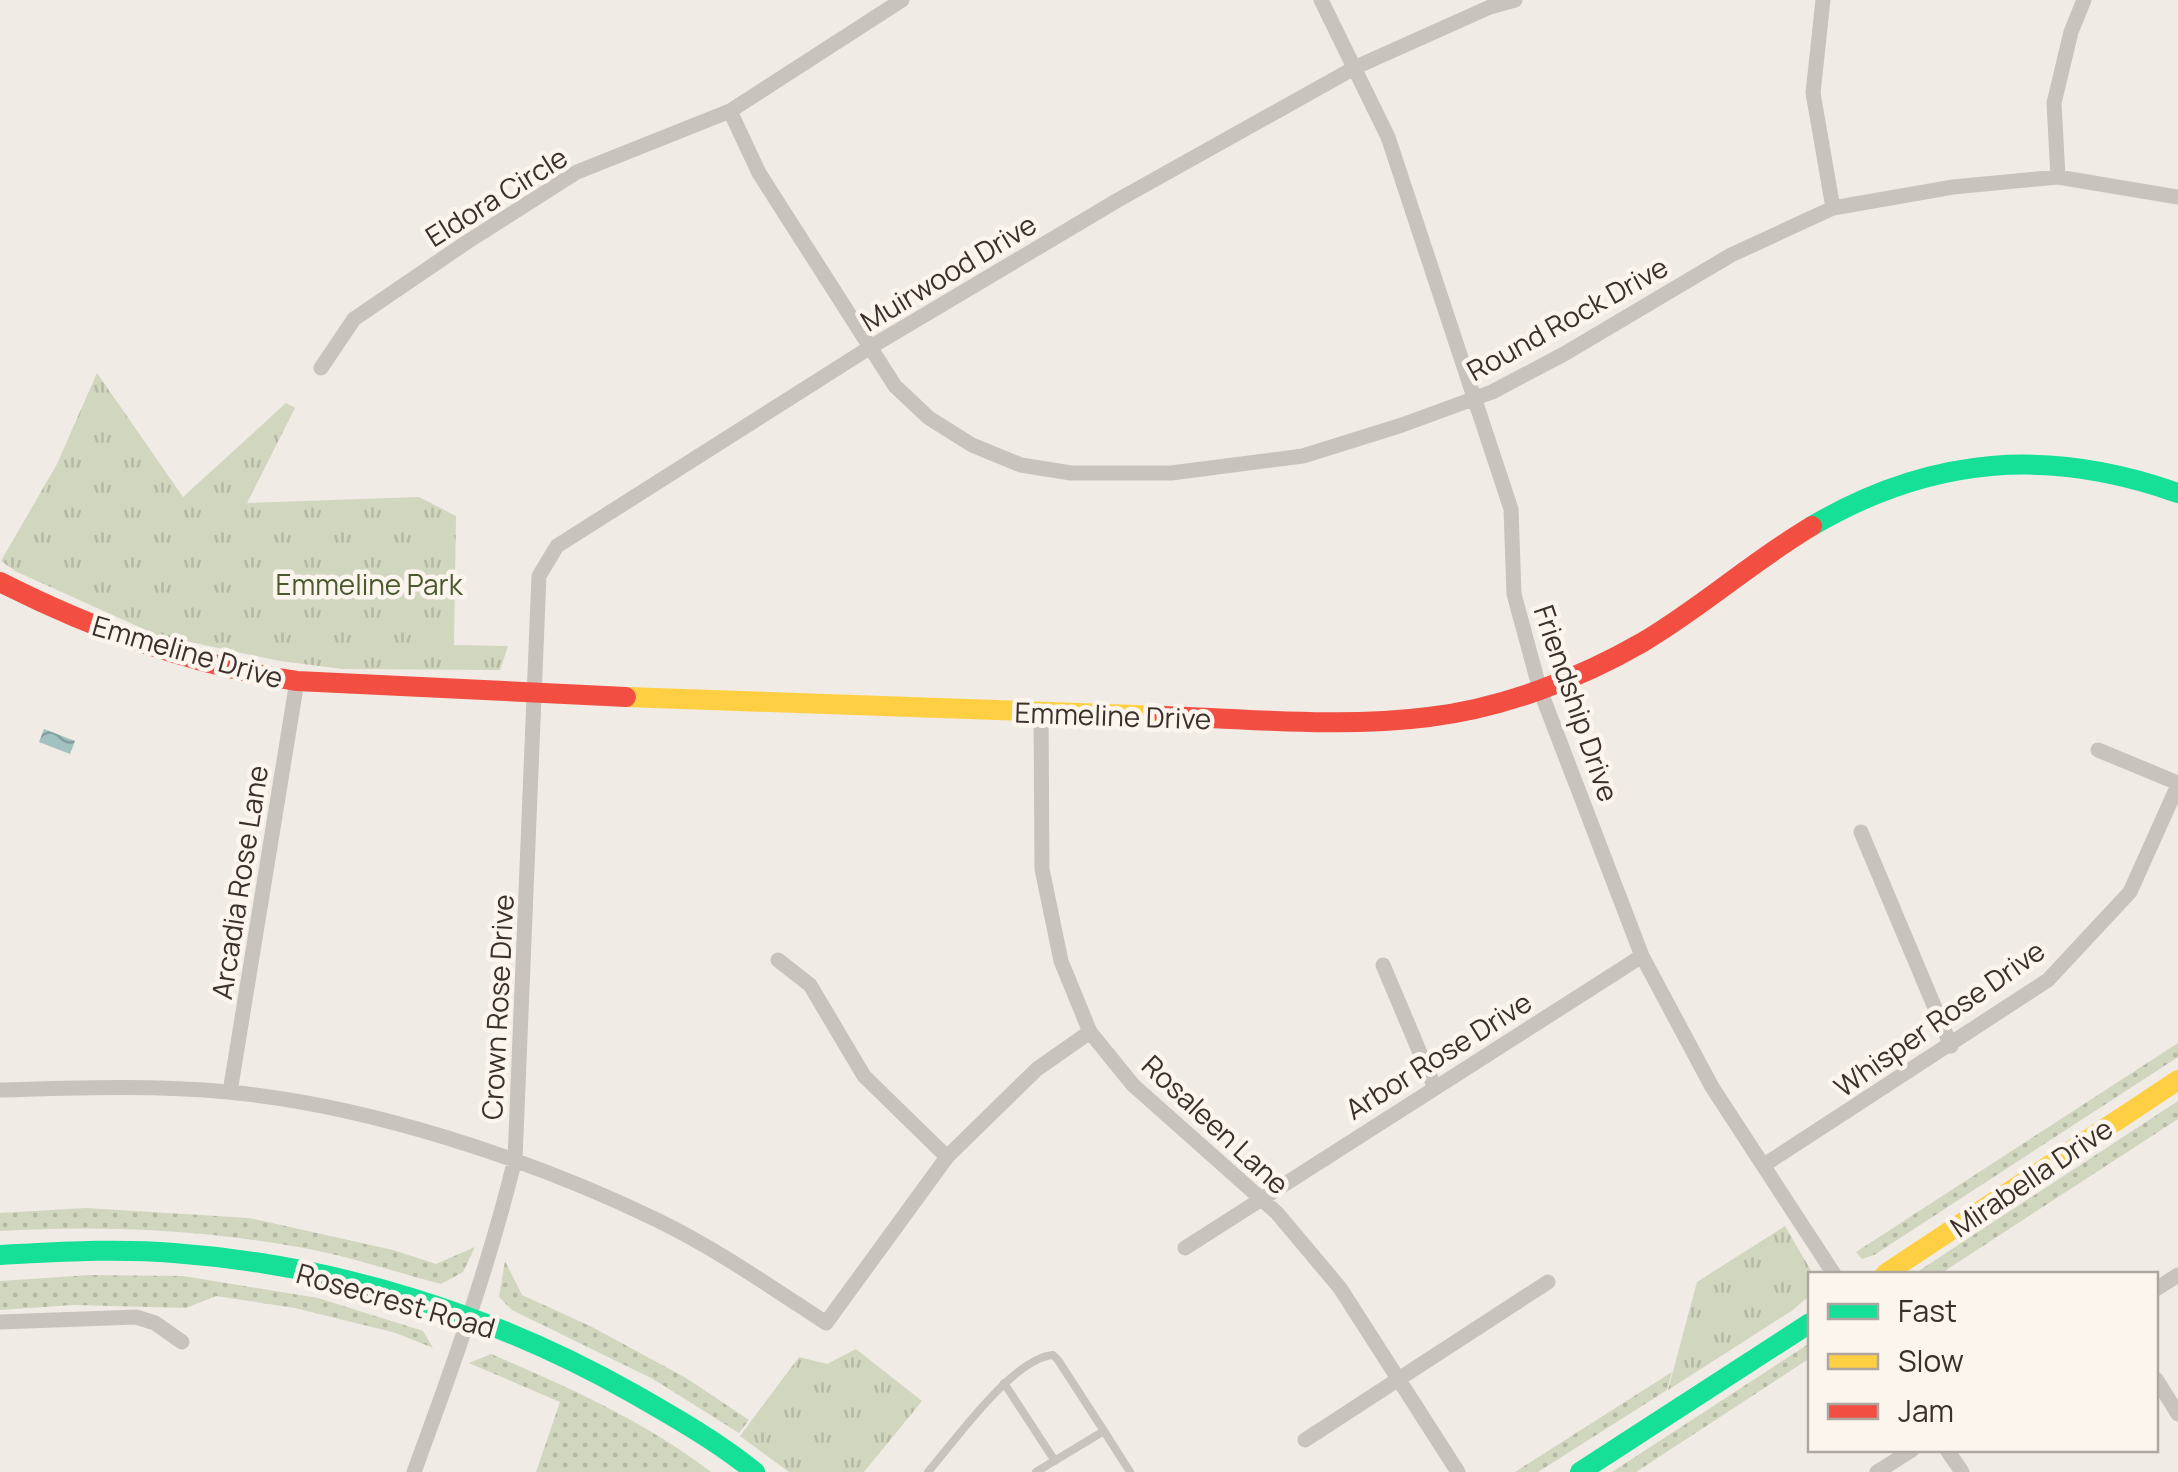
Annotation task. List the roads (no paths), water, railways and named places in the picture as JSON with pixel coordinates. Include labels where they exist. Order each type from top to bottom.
[{"type":"street","name":"Eldora Circle","points":[[321,368],[354,318],[577,172],[730,112],[902,0]]},
{"type":"street","name":"Friendship Drive","points":[[1321,0],[1388,137],[1511,509],[1514,594],[1540,690],[1642,956],[1712,1087],[1833,1272]]},
{"type":"street","name":"Muirwood Drive","points":[[536,694],[540,576],[558,546],[869,348],[1118,200],[1356,67],[1490,6],[1515,0]]},
{"type":"street","points":[[1823,0],[1812,93],[1833,208]]},
{"type":"street","points":[[2058,177],[2054,103],[2071,32],[2084,0]]},
{"type":"street","name":"Round Rock Drive","points":[[730,112],[759,173],[869,348],[906,397],[929,418],[972,445],[1022,465],[1071,473],[1172,473],[1302,456],[1475,398],[1564,354],[1732,255],[1833,208],[1953,187],[2058,177],[2178,197]]},
{"type":"street","name":"Emmeline Drive","points":[[0,582],[60,613],[152,647],[264,677],[297,681],[536,694],[1335,722],[1434,717],[1540,690],[1616,656],[1671,624],[1835,512],[1926,476],[1977,466],[2030,462],[2146,479],[2178,492]]},
{"type":"street","name":"Arcadia Rose Lane","points":[[230,1092],[297,681]]},
{"type":"street","name":"Crown Rose Drive","points":[[414,1472],[498,1230],[515,1159],[536,694]]},
{"type":"street","name":"Rosaleen Lane","points":[[1041,713],[1042,869],[1061,961],[1090,1032],[1133,1085],[1260,1198],[1340,1288],[1458,1472]]},
{"type":"street","points":[[2098,750],[2178,784]]},
{"type":"street","name":"Whisper Rose Drive","points":[[1764,1166],[2048,980],[2130,892],[2178,784]]},
{"type":"street","points":[[1860,832],[1951,1046]]},
{"type":"street","name":"Arbor Rose Drive","points":[[1185,1248],[1642,956]]},
{"type":"street","points":[[778,960],[810,985],[864,1076],[947,1157]]},
{"type":"street","points":[[1383,965],[1434,1086]]},
{"type":"street","points":[[0,1090],[113,1086],[230,1092],[343,1110],[515,1159],[659,1221],[826,1323],[947,1157],[1037,1068],[1090,1032]]},
{"type":"street","name":"Mirabella Drive","points":[[1888,1272],[2178,1080]]},
{"type":"street","name":"Rosecrest Road","points":[[0,1255],[119,1250],[230,1258],[341,1278],[470,1316],[549,1348],[626,1387],[755,1472]]},
{"type":"street","points":[[1304,1440],[1548,1282]]},
{"type":"street","points":[[0,1322],[136,1317],[155,1323],[182,1342]]},
{"type":"street","points":[[1580,1472],[1808,1324]]},
{"type":"street","points":[[2158,1382],[2178,1414]]},
{"type":"street","points":[[1878,1472],[1909,1452]]},
{"type":"lane","points":[[928,1472],[1004,1383],[1042,1356],[1052,1355],[1130,1472]]},
{"type":"lane","points":[[1004,1383],[1055,1460]]},
{"type":"lane","points":[[1036,1472],[1104,1431]]},
{"type":"water","points":[[44,729],[75,741],[70,754],[39,742]]},
{"type":"park label","name":"Emmeline Park","points":[[369,584]]}]
